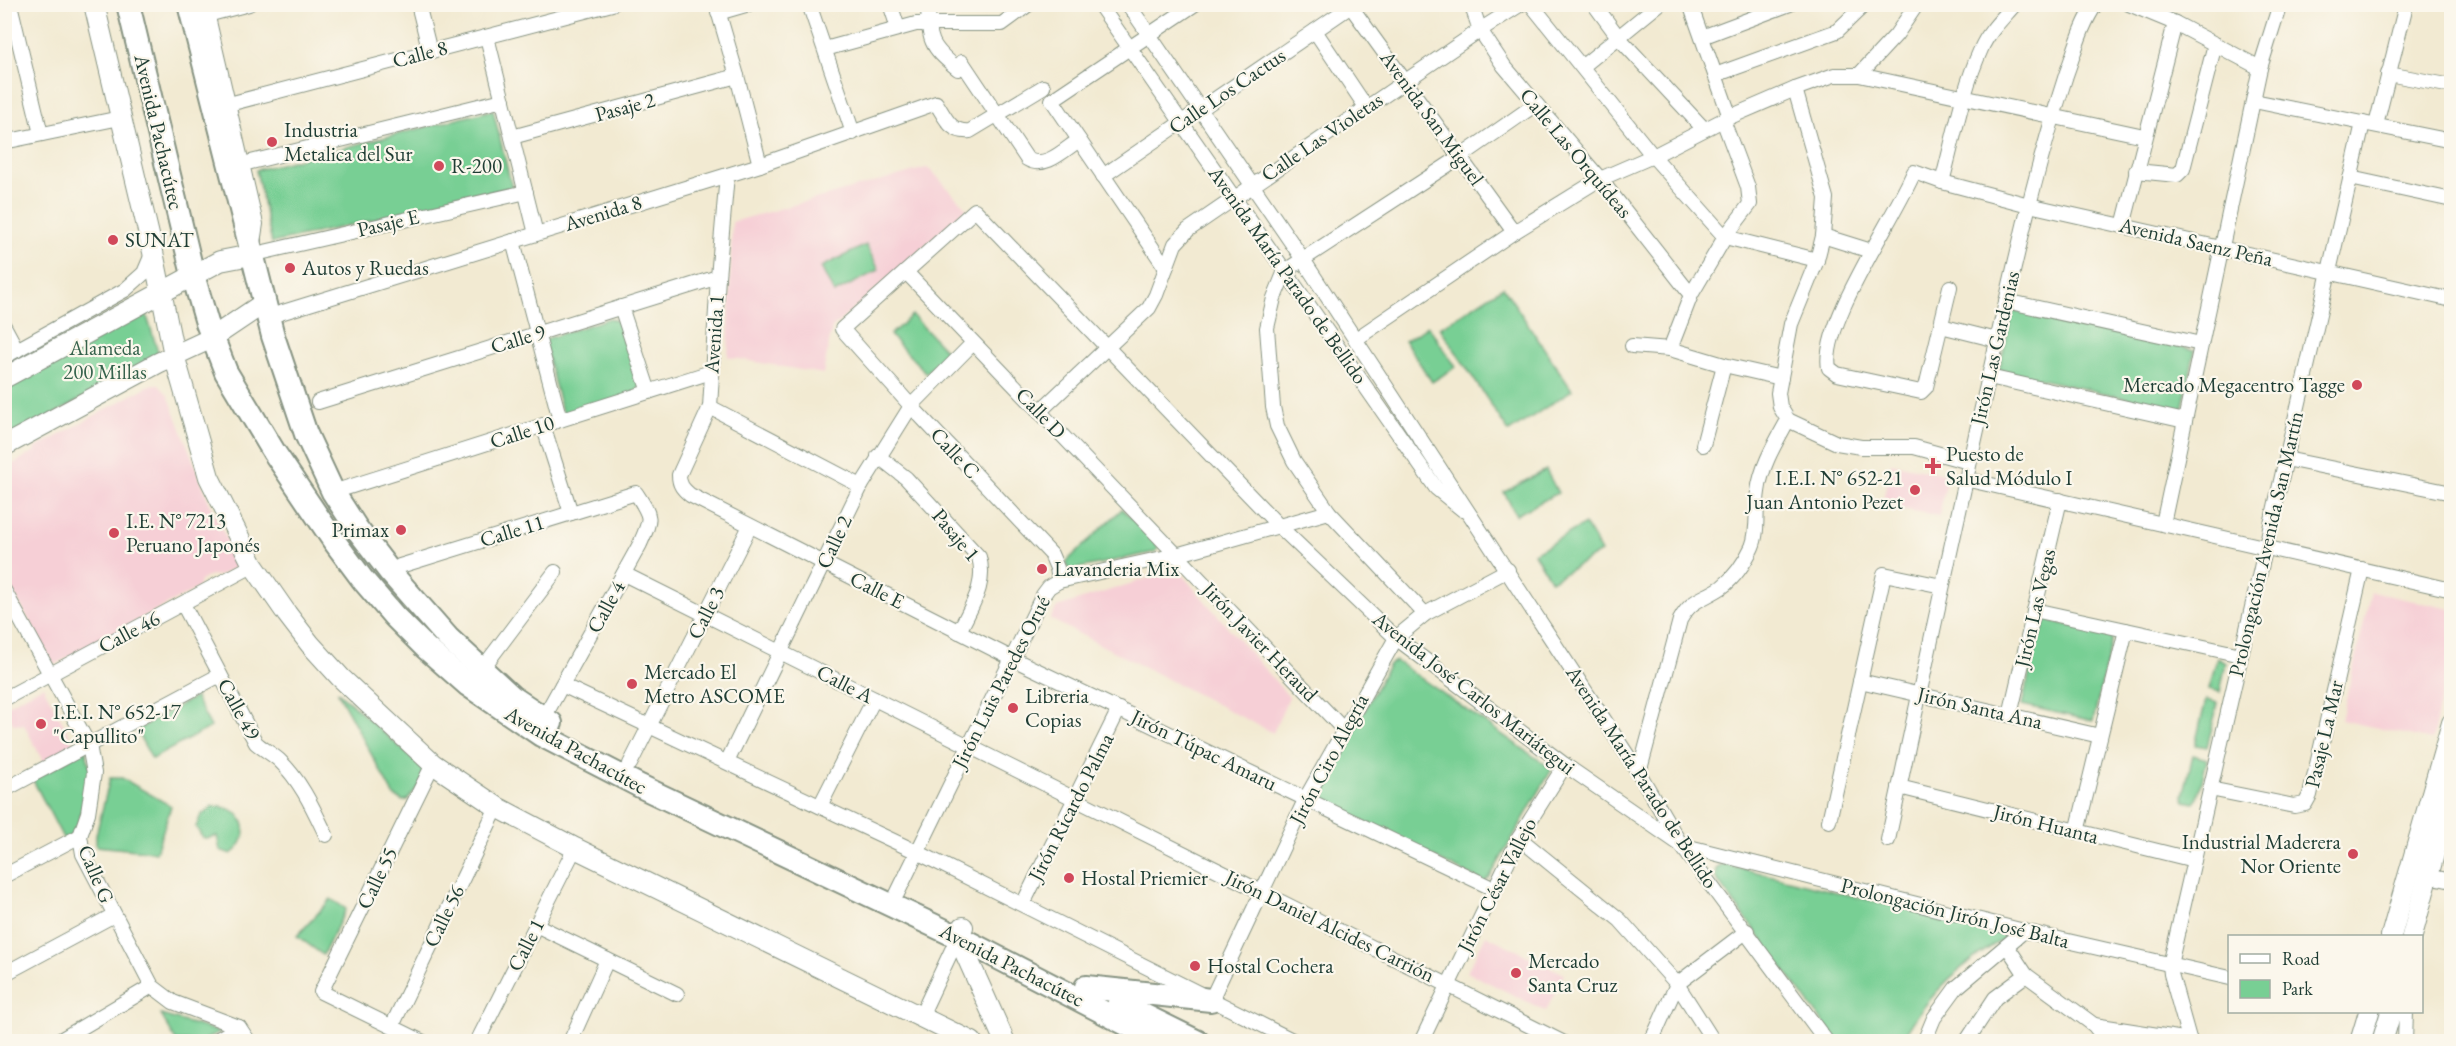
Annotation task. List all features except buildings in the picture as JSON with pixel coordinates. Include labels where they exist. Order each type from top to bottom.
[{"type":"main road","name":"Avenida Pachacútec","points":[[128,4],[193,275],[212,338],[226,372],[334,541],[363,580],[426,648],[468,685],[541,735],[587,760],[1086,987],[1198,1041]]},
{"type":"main road","name":"Avenida Pachacútec","points":[[200,8],[251,255],[266,310],[306,434],[333,492],[357,529],[447,639],[512,697],[543,718],[630,764],[897,894],[961,932],[1161,1041]]},
{"type":"main road","points":[[1086,987],[1211,1000]]},
{"type":"street","points":[[10,4],[41,134]]},
{"type":"street","name":"Avenida Pachacútec","points":[[94,4],[153,252],[174,355],[209,477],[254,566],[286,614],[310,644],[341,678],[434,764],[497,807],[575,848],[920,1018],[972,1041]]},
{"type":"street","points":[[200,8],[249,4]]},
{"type":"street","points":[[418,4],[430,52]]},
{"type":"street","name":"Calle 8","points":[[229,104],[612,4]]},
{"type":"street","points":[[749,4],[717,9],[760,165]]},
{"type":"street","points":[[809,4],[853,133]]},
{"type":"street","points":[[890,4],[898,28]]},
{"type":"street","points":[[928,4],[931,40],[935,50],[960,65],[998,115],[1027,159],[1035,164],[1043,164],[1079,140]]},
{"type":"street","points":[[825,49],[898,28],[929,22],[1002,24],[1029,4]]},
{"type":"street","name":"Avenida María Parado de Bellido","points":[[1099,4],[1436,488],[1463,510],[1486,537]]},
{"type":"street","name":"Avenida María Parado de Bellido","points":[[1128,4],[1302,258],[1508,570],[1639,773],[1681,845],[1827,1041]]},
{"type":"street","points":[[1166,268],[1052,100],[1195,4]]},
{"type":"street","name":"Calle Las Orquídeas","points":[[1471,4],[1480,30],[1504,66],[1600,179],[1691,295]]},
{"type":"street","points":[[1405,81],[1521,4]]},
{"type":"street","points":[[1532,4],[1584,66],[1653,156],[1725,237],[1817,260]]},
{"type":"street","points":[[1593,4],[1619,38],[1704,129]]},
{"type":"street","points":[[1670,349],[1691,295],[1725,237],[1750,204],[1748,187],[1715,75],[1690,4]]},
{"type":"street","points":[[1702,37],[1790,4]]},
{"type":"street","points":[[1715,75],[1837,31],[1865,4]]},
{"type":"street","points":[[1860,75],[1896,35],[1917,4]]},
{"type":"street","points":[[1942,182],[1964,97],[1981,48],[1990,33],[2015,4]]},
{"type":"street","name":"Jirón Las Gardenias","points":[[1888,840],[1965,479],[2029,205],[2053,116],[2079,38],[2096,4]]},
{"type":"street","points":[[2129,4],[2175,23],[2260,68]]},
{"type":"street","points":[[2163,524],[2260,68],[2280,4]]},
{"type":"street","name":"Prolongación Avenida San Martín","points":[[2170,965],[2350,178],[2388,75],[2404,9],[2403,4]]},
{"type":"street","name":"Calle Los Cactus","points":[[1103,176],[1351,5]]},
{"type":"street","name":"Avenida San Miguel","points":[[1351,5],[1514,232]]},
{"type":"street","points":[[1584,66],[1654,6]]},
{"type":"street","name":"Avenida Pachacútec","points":[[200,8],[229,104],[256,224],[251,255]]},
{"type":"street","points":[[2123,226],[2144,136],[2175,23]]},
{"type":"street","points":[[1315,31],[1366,108]]},
{"type":"street","points":[[487,37],[536,234]]},
{"type":"street","points":[[2136,171],[2168,176],[2177,175],[2183,169],[2215,44]]},
{"type":"street","points":[[1356,339],[1514,232],[1600,179],[1653,156],[1726,118],[1834,75],[1860,75],[2144,136]]},
{"type":"street","points":[[2388,75],[2451,86]]},
{"type":"street","name":"Pasaje 2","points":[[512,137],[737,76]]},
{"type":"street","name":"Calle Las Violetas","points":[[1039,412],[1149,308],[1175,244],[1188,230],[1405,81]]},
{"type":"street","points":[[998,115],[1043,87]]},
{"type":"street","points":[[1796,89],[1826,198],[1823,236],[1817,260],[1791,324],[1778,393],[1780,407],[1788,420],[1837,443],[1861,447],[1914,447],[1969,462]]},
{"type":"street","points":[[243,164],[503,100]]},
{"type":"street","points":[[2254,101],[2451,141]]},
{"type":"street","name":"Avenida 8","points":[[266,310],[513,241],[728,175],[936,103],[952,127],[959,132],[969,132],[998,115]]},
{"type":"street","points":[[1425,614],[1329,512],[1294,460],[1277,426],[1270,378],[1267,328],[1274,298],[1285,271],[1460,158],[1536,104]]},
{"type":"street","points":[[4,142],[120,118]]},
{"type":"street","name":"Avenida Saenz Peña","points":[[1870,251],[1914,172],[1942,182],[2029,205],[2451,300]]},
{"type":"street","name":"Avenida 1","points":[[680,486],[679,475],[711,407],[711,372],[728,175]]},
{"type":"street","points":[[2350,178],[2451,200]]},
{"type":"street","name":"Pasaje E","points":[[251,255],[526,192]]},
{"type":"street","name":"Avenida José Carlos Mariátegui","points":[[906,272],[975,210],[1279,526],[1396,638],[1564,765],[1681,845]]},
{"type":"street","points":[[1823,236],[1870,251],[1836,326],[1827,357],[1829,368],[1837,374],[1921,392],[1926,387],[1950,287]]},
{"type":"street","points":[[513,241],[560,420]]},
{"type":"street","points":[[4,378],[136,282],[150,262],[153,252]]},
{"type":"street","points":[[4,326],[11,354],[58,338],[160,293],[220,261],[251,255]]},
{"type":"street","name":"Calle C","points":[[906,272],[842,329],[911,406],[1051,554],[1059,581]]},
{"type":"street","name":"Calle D","points":[[906,272],[1176,555]]},
{"type":"street","name":"Calle 9","points":[[318,402],[718,277]]},
{"type":"street","points":[[2006,301],[2201,344]]},
{"type":"street","points":[[621,307],[649,392]]},
{"type":"street","points":[[4,446],[174,355],[266,310]]},
{"type":"street","points":[[1941,326],[1997,340]]},
{"type":"street","name":"Calle 2","points":[[727,762],[861,486],[878,456],[911,406],[974,343]]},
{"type":"street","points":[[1632,346],[1670,349],[1724,365],[1781,378]]},
{"type":"street","points":[[1702,445],[1724,365]]},
{"type":"street","name":"Calle 10","points":[[333,492],[711,372]]},
{"type":"street","points":[[1989,377],[2185,421]]},
{"type":"street","points":[[711,407],[861,486]]},
{"type":"street","points":[[1639,773],[1680,620],[1696,599],[1722,586],[1734,575],[1749,552],[1753,544],[1758,489],[1770,452],[1788,420]]},
{"type":"street","points":[[543,425],[571,513]]},
{"type":"street","name":"Pasaje 1","points":[[878,456],[906,478],[979,557],[983,569],[982,582],[959,632]]},
{"type":"street","points":[[2286,459],[2451,493]]},
{"type":"street","points":[[1965,479],[2451,590]]},
{"type":"street","name":"Calle E","points":[[680,486],[690,495],[1011,658]]},
{"type":"street","name":"Calle 11","points":[[390,572],[400,566],[636,493]]},
{"type":"street","name":"Calle 4","points":[[543,718],[624,574],[648,526],[650,514],[636,493]]},
{"type":"street","name":"Jirón Las Vegas","points":[[2010,715],[2060,500]]},
{"type":"street","name":"Jirón Luis Paredes Orué","points":[[897,894],[1042,595],[1049,587],[1059,581],[1176,555],[1329,512]]},
{"type":"street","name":"Calle 3","points":[[630,764],[750,526]]},
{"type":"street","name":"Jirón Javier Heraud","points":[[1176,555],[1344,730]]},
{"type":"street","name":"Calle 46","points":[[4,699],[254,566]]},
{"type":"street","name":"Pasaje La Mar","points":[[2210,789],[2294,806],[2305,804],[2310,795],[2362,569]]},
{"type":"street","name":"Jirón Ciro Alegría","points":[[1211,1000],[1306,798],[1396,638],[1425,614],[1508,570]]},
{"type":"street","points":[[482,669],[555,572]]},
{"type":"street","name":"Calle A","points":[[624,574],[969,746]]},
{"type":"street","points":[[1829,821],[1884,574],[1942,586]]},
{"type":"street","name":"Calle G","points":[[4,590],[89,745],[94,773],[88,813],[80,836],[83,854],[152,986],[184,1008],[239,1027]]},
{"type":"street","name":"Calle 49","points":[[183,603],[256,743],[278,759],[292,774],[310,800],[326,835]]},
{"type":"street","points":[[2034,610],[2241,655]]},
{"type":"street","points":[[2077,832],[2126,630]]},
{"type":"street","name":"Jirón Túpac Amaru","points":[[1011,658],[1494,889]]},
{"type":"street","points":[[4,790],[220,675]]},
{"type":"street","name":"Jirón Santa Ana","points":[[1860,681],[2100,736]]},
{"type":"street","points":[[562,685],[917,852],[1296,1041]]},
{"type":"street","points":[[820,806],[874,699]]},
{"type":"street","name":"Jirón Ricardo Palma","points":[[1023,904],[1119,710]]},
{"type":"street","points":[[2391,935],[2451,723]]},
{"type":"street","name":"Jirón Daniel Alcides Carrión","points":[[969,746],[1562,1041]]},
{"type":"street","name":"Calle 55","points":[[392,1026],[321,992],[434,764]]},
{"type":"street","name":"Jirón César Vallejo","points":[[1421,1041],[1519,838],[1564,765]]},
{"type":"street","points":[[2412,935],[2451,787]]},
{"type":"street","name":"Jirón Huanta","points":[[1899,788],[2194,860]]},
{"type":"street","name":"Calle 56","points":[[392,1026],[497,807]]},
{"type":"street","points":[[4,876],[80,836]]},
{"type":"street","points":[[1519,838],[1620,920],[1677,984],[1714,1041]]},
{"type":"street","name":"Prolongación Jirón José Balta","points":[[1681,845],[2024,931],[2228,978]]},
{"type":"street","name":"Calle 1","points":[[477,1041],[575,848]]},
{"type":"street","points":[[2428,876],[2451,880]]},
{"type":"street","points":[[4,974],[114,915]]},
{"type":"street","points":[[536,925],[677,994]]},
{"type":"street","points":[[1924,1041],[1934,1018],[1956,987],[2024,931]]},
{"type":"street","points":[[920,1018],[961,932]]},
{"type":"street","points":[[961,932],[1005,1041]]},
{"type":"street","points":[[1651,1041],[1677,984],[1747,932]]},
{"type":"street","points":[[2007,946],[2026,975],[2094,1025],[2107,1041]]},
{"type":"street","points":[[570,1041],[607,960]]},
{"type":"street","points":[[2094,1025],[2190,1041],[2170,965]]},
{"type":"street","points":[[1972,1039],[1995,998],[2026,975]]},
{"type":"street","points":[[57,1041],[152,986]]},
{"type":"street","points":[[2360,1041],[2368,1013]]},
{"type":"street","points":[[2382,1041],[2390,1013]]},
{"type":"street","points":[[2404,1041],[2406,1013]]},
{"type":"street","points":[[392,1026],[423,1041]]},
{"type":"street","points":[[213,1041],[239,1027],[249,1041]]},
{"type":"shaded area","points":[[926,168],[932,171],[967,209],[832,328],[823,374],[728,357],[732,222]]},
{"type":"shaded area","name":"I.E. N° 7213 Peruano Japonés","points":[[150,385],[159,385],[168,395],[208,499],[239,566],[218,576],[211,575],[200,581],[198,588],[54,665],[5,577],[4,464],[7,463],[9,466],[35,451],[34,449]]},
{"type":"shaded area","name":"I.E.I. N° 652-21 Juan Antonio Pezet","points":[[1891,463],[1948,475],[1939,516],[1882,505]]},
{"type":"shaded area","points":[[1177,569],[1289,697],[1273,733],[1050,619],[1057,607]]},
{"type":"shaded area","points":[[2371,592],[2451,609],[2451,652],[2432,740],[2341,720]]},
{"type":"shaded area","name":"I.E.I. N° 652-17 \"Capullito\"","points":[[43,686],[75,746],[44,763],[24,725],[13,724],[4,707]]},
{"type":"shaded area","name":"Mercado Santa Cruz","points":[[1486,935],[1564,974],[1546,1011],[1467,972]]},
{"type":"green space","points":[[493,110],[512,188],[272,243],[256,170]]},
{"type":"green space","points":[[866,245],[879,270],[834,293],[821,267]]},
{"type":"green space","points":[[1503,287],[1572,390],[1509,432],[1440,328]]},
{"type":"green space","name":"Alameda 200 Millas","points":[[145,310],[159,355],[5,442],[5,386]]},
{"type":"green space","points":[[2013,310],[2195,350],[2182,410],[1999,370]]},
{"type":"green space","points":[[912,315],[948,353],[926,373],[890,335]]},
{"type":"green space","points":[[610,318],[619,322],[642,385],[636,392],[568,414],[562,412],[544,343],[546,339]]},
{"type":"green space","points":[[1428,326],[1456,367],[1432,382],[1405,341]]},
{"type":"green space","points":[[1546,470],[1558,493],[1516,515],[1504,492]]},
{"type":"green space","points":[[1122,509],[1156,542],[1158,549],[1155,552],[1070,570],[1067,561]]},
{"type":"green space","points":[[1585,524],[1601,552],[1551,581],[1534,553]]},
{"type":"green space","points":[[2042,619],[2113,635],[2093,721],[2022,705]]},
{"type":"green space","points":[[2217,658],[2226,663],[2220,692],[2209,689]]},
{"type":"green space","points":[[1396,661],[1552,769],[1490,877],[1483,882],[1320,800],[1319,796],[1389,664]]},
{"type":"green space","points":[[337,691],[422,767],[422,781],[407,800],[403,801],[394,796]]},
{"type":"green space","points":[[195,697],[211,727],[152,759],[136,730]]},
{"type":"green space","points":[[2206,700],[2218,703],[2207,747],[2195,745]]},
{"type":"green space","points":[[85,749],[92,773],[76,832],[64,840],[33,780]]},
{"type":"green space","points":[[2193,755],[2207,759],[2198,798],[2194,803],[2185,801],[2183,796]]},
{"type":"green space","points":[[110,778],[122,778],[171,806],[156,852],[96,846],[96,835]]},
{"type":"green space","points":[[213,807],[224,807],[232,811],[243,823],[243,839],[239,847],[231,854],[220,850],[217,836],[206,839],[196,827],[201,815]]},
{"type":"green space","points":[[1724,864],[2011,935],[1962,967],[1948,980],[1923,1008],[1902,1041],[1837,1041],[1715,877],[1716,869]]},
{"type":"green space","points":[[331,899],[346,909],[323,955],[297,936]]},
{"type":"green space","points":[[161,1015],[220,1032],[202,1041],[176,1041]]},
{"type":"place","name":"Industria Metalica del Sur","points":[[272,142]]},
{"type":"place","name":"R-200","points":[[439,166]]},
{"type":"place","name":"SUNAT","points":[[113,240]]},
{"type":"place","name":"Autos y Ruedas","points":[[290,268]]},
{"type":"place","name":"Mercado Megacentro Tagge","points":[[2357,385]]},
{"type":"place","name":"Puesto de Salud Módulo I","points":[[1933,466]]},
{"type":"place","name":"I.E.I. N° 652-21 Juan Antonio Pezet","points":[[1915,490]]},
{"type":"place","name":"Primax","points":[[401,530]]},
{"type":"place","name":"I.E. N° 7213 Peruano Japonés","points":[[114,533]]},
{"type":"place","name":"Lavanderia Mix","points":[[1042,569]]},
{"type":"place","name":"Mercado El Metro ASCOME","points":[[632,684]]},
{"type":"place","name":"Libreria Copias","points":[[1013,708]]},
{"type":"place","name":"I.E.I. N° 652-17 \"Capullito\"","points":[[41,724]]},
{"type":"place","name":"Industrial Maderera Nor Oriente","points":[[2353,854]]},
{"type":"place","name":"Hostal Priemier","points":[[1069,878]]},
{"type":"place","name":"Hostal Cochera","points":[[1195,966]]},
{"type":"place","name":"Mercado Santa Cruz","points":[[1516,973]]}]
